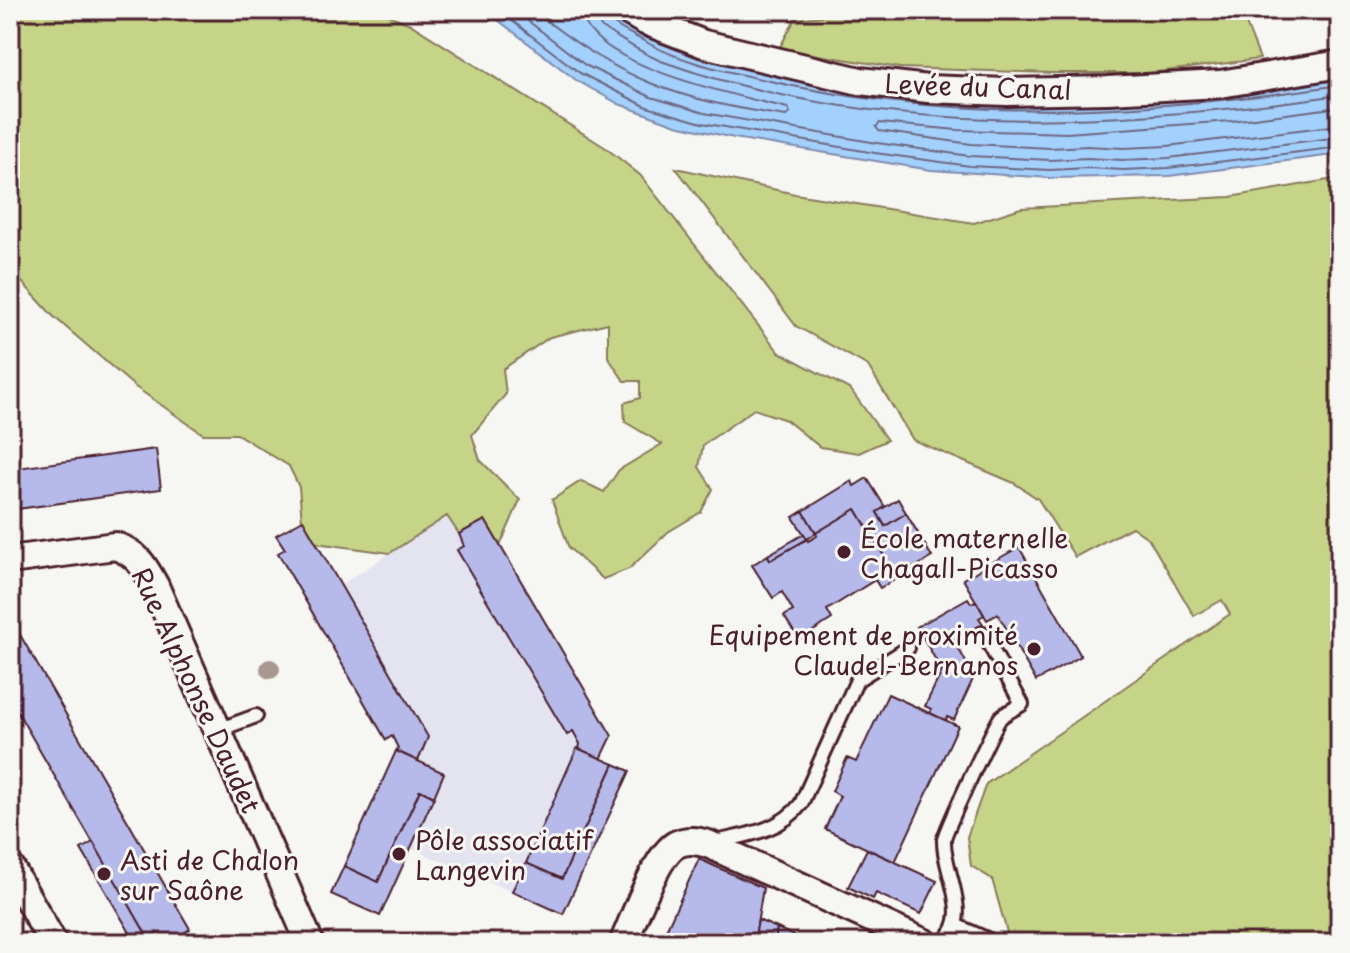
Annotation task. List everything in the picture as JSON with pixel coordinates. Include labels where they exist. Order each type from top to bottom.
[{"type":"street","name":"Levée du Canal","points":[[626,10],[645,21],[704,44],[860,81],[928,89],[1051,91],[1220,84],[1340,64]]},
{"type":"street","name":"Rue Alphonse Daudet","points":[[10,560],[115,546],[131,551],[143,564],[310,943]]},
{"type":"street","points":[[623,943],[663,857],[675,844],[692,840],[708,844],[925,943]]},
{"type":"street","points":[[10,867],[53,943]]},
{"type":"lane","points":[[941,943],[955,925],[957,908],[944,838],[1000,718],[1022,704],[983,633]]},
{"type":"lane","points":[[708,844],[772,827],[793,815],[801,804],[857,680],[908,648]]},
{"type":"lane","points":[[218,730],[256,716]]},
{"type":"lane","points":[[955,925],[990,943]]},
{"type":"shaded area","points":[[447,516],[485,520],[612,736],[602,759],[630,771],[563,914],[411,848],[444,773],[418,761],[341,585]]},
{"type":"green space","points":[[10,10],[377,10],[410,24],[606,148],[640,175],[779,352],[851,390],[887,440],[859,453],[820,447],[786,420],[754,409],[703,445],[699,467],[713,489],[701,512],[668,532],[629,569],[603,579],[569,548],[552,500],[581,481],[604,492],[619,470],[662,444],[625,422],[624,403],[640,398],[640,381],[624,381],[608,357],[608,323],[550,337],[503,369],[506,394],[472,435],[480,460],[520,500],[500,546],[485,520],[459,534],[447,516],[390,553],[316,543],[302,521],[299,487],[289,466],[237,434],[203,434],[134,386],[53,316],[10,269]]},
{"type":"green space","points":[[876,10],[1243,10],[1260,59],[1150,73],[1052,73],[900,68],[779,49],[795,19]]},
{"type":"green space","points":[[676,168],[795,194],[974,223],[1021,208],[1230,197],[1340,178],[1340,943],[1010,943],[992,879],[971,866],[967,837],[986,784],[1230,614],[1222,600],[1194,616],[1149,539],[1132,527],[1075,557],[1038,499],[1014,483],[913,440],[868,366],[796,326]]},
{"type":"water","points":[[485,10],[606,10],[665,43],[698,55],[824,84],[1340,77],[1340,154],[1169,176],[1050,178],[931,170],[734,138],[676,125],[619,104],[576,80]]},
{"type":"building","points":[[156,449],[161,489],[10,510],[10,469]]},
{"type":"building","points":[[867,478],[885,507],[877,512],[885,526],[906,513],[932,557],[897,578],[856,509],[816,533],[803,511],[852,481],[854,486]]},
{"type":"building","points":[[898,499],[906,513],[885,526],[877,512]]},
{"type":"building","points":[[856,509],[897,578],[880,588],[875,580],[827,610],[832,619],[799,640],[784,616],[793,611],[782,592],[773,598],[752,565],[768,555],[770,560],[808,541]]},
{"type":"building","points":[[803,511],[816,533],[807,539],[793,517]]},
{"type":"building","name":"Pôle associatif Langevin","points":[[303,520],[428,737],[418,761],[396,751],[398,748],[392,736],[386,740],[278,553],[285,549],[276,535]]},
{"type":"building","points":[[485,520],[612,736],[601,759],[579,749],[580,744],[573,731],[567,735],[457,550],[464,546],[459,534]]},
{"type":"building","points":[[804,534],[807,539],[770,560],[768,555]]},
{"type":"building","points":[[1019,547],[1081,656],[1036,681],[998,614],[987,620],[963,579]]},
{"type":"building","points":[[968,598],[971,603],[976,601],[984,615],[979,618],[983,624],[954,640],[974,677],[954,720],[947,717],[946,721],[930,713],[931,709],[925,706],[942,671],[917,627]]},
{"type":"building","points":[[19,633],[190,929],[166,943],[151,943],[10,699],[10,639]]},
{"type":"building","points":[[888,694],[958,726],[895,862],[825,829],[840,796],[832,791],[847,758],[856,762]]},
{"type":"building","points":[[577,748],[614,764],[562,879],[526,863]]},
{"type":"building","points":[[396,751],[444,773],[434,797],[420,790],[378,882],[344,866]]},
{"type":"building","points":[[614,764],[630,771],[563,914],[512,891],[526,863],[562,879]]},
{"type":"building","name":"Pôle associatif Langevin","points":[[420,790],[434,797],[380,916],[331,894],[344,866],[378,882]]},
{"type":"building","name":"Asti de Chalon sur Saône","points":[[93,842],[151,943],[136,943],[81,849]]},
{"type":"building","points":[[867,849],[937,881],[921,914],[876,893],[873,899],[848,887]]},
{"type":"building","points":[[699,859],[763,888],[754,943],[660,943]]},
{"type":"building","points":[[758,920],[777,928],[775,943],[754,943]]},
{"type":"building","points":[[777,928],[810,943],[775,943]]},
{"type":"place","name":"École maternelle Chagall-Picasso","points":[[844,552]]},
{"type":"place","name":"Equipement de proximité Claudel-Bernanos","points":[[1034,649]]},
{"type":"place","name":"Pôle associatif Langevin","points":[[399,854]]},
{"type":"place","name":"Asti de Chalon sur Saône","points":[[104,874]]}]
